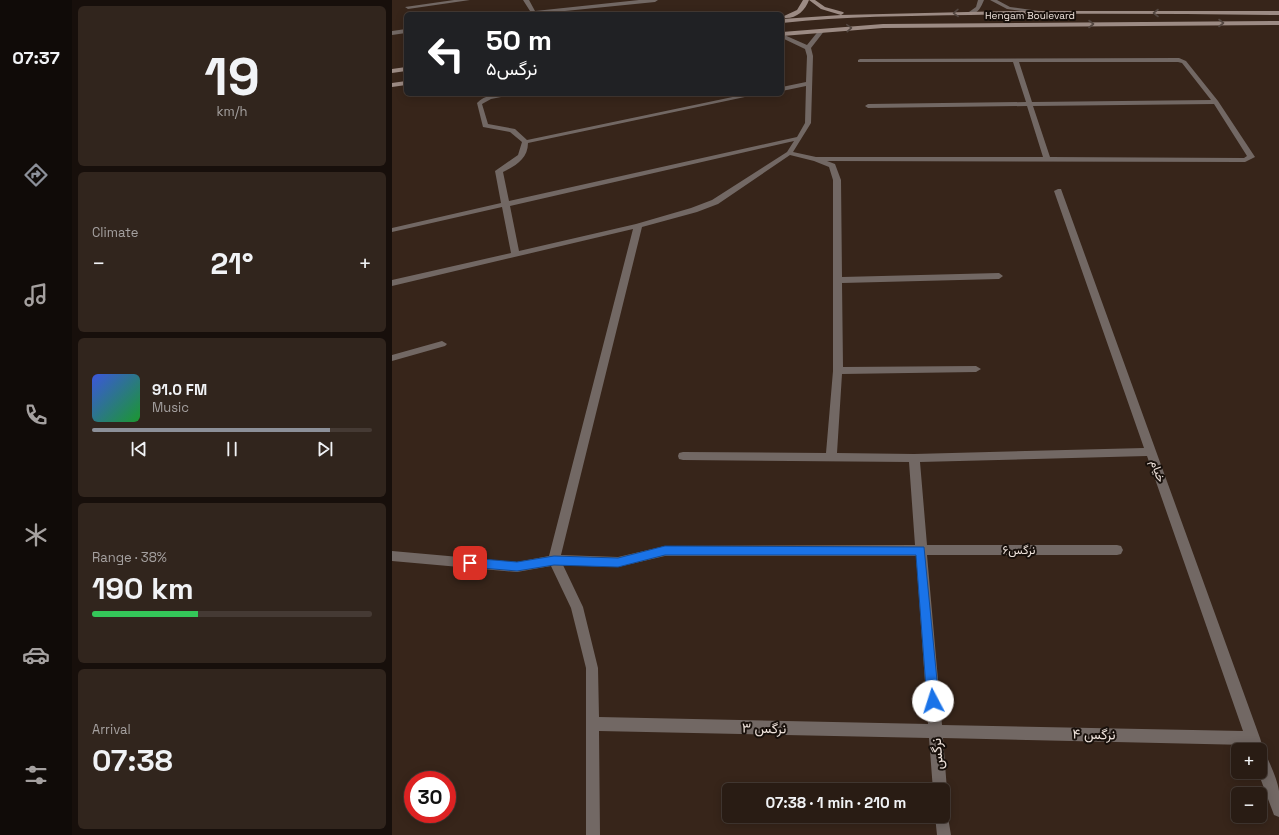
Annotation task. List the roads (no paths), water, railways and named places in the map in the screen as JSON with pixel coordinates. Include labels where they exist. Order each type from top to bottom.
[{"type":"main road","points":[[784,19],[797,13],[804,6],[806,0]]},
{"type":"main road","points":[[812,0],[823,8],[833,12],[879,15]]},
{"type":"main road","name":"Hengam Boulevard","points":[[784,20],[879,15],[971,13],[1279,13]]},
{"type":"main road","points":[[1172,13],[1180,24]]},
{"type":"main road","name":"Hengam Boulevard","points":[[784,35],[822,30],[883,26],[1279,23]]},
{"type":"main road","points":[[392,71],[404,69]]},
{"type":"main road","points":[[392,85],[404,83]]},
{"type":"street","points":[[408,7],[466,0]]},
{"type":"street","points":[[526,0],[533,12],[626,1],[655,0]]},
{"type":"street","points":[[971,13],[978,8],[980,0]]},
{"type":"street","points":[[993,0],[1009,8],[1043,12]]},
{"type":"street","points":[[808,48],[822,30]]},
{"type":"street","points":[[392,33],[404,31]]},
{"type":"street","points":[[392,283],[638,226],[694,210],[715,202],[789,153],[800,138],[808,123],[810,56],[808,48],[784,36]]},
{"type":"street","points":[[816,159],[1047,158],[1249,160],[1251,157],[1216,102],[1184,62],[1179,60],[860,60]]},
{"type":"street","points":[[1015,60],[1047,158]]},
{"type":"street","points":[[784,89],[809,83]]},
{"type":"street","points":[[503,96],[487,99],[481,101],[479,104],[485,126],[511,129],[520,133],[525,142],[523,155],[514,164],[499,171],[515,254]]},
{"type":"street","points":[[525,142],[746,96]]},
{"type":"street","points":[[868,106],[1216,102]]},
{"type":"street","points":[[392,230],[800,138]]},
{"type":"street","points":[[789,153],[816,159],[832,166],[837,180],[839,280],[838,372],[831,457]]},
{"type":"street","name":"خیام","points":[[1058,191],[1255,743]]},
{"type":"street","points":[[593,835],[592,668],[577,607],[554,560],[638,226]]},
{"type":"street","points":[[839,280],[999,276]]},
{"type":"street","points":[[392,358],[442,344]]},
{"type":"street","points":[[838,372],[976,369]]},
{"type":"street","points":[[683,456],[914,458],[1151,452]]},
{"type":"street","name":"نرگس","points":[[914,458],[939,783]]},
{"type":"street","name":"نرگس۶","points":[[392,556],[517,566],[554,560],[618,562],[665,551],[1117,550]]},
{"type":"street","name":"نرگس ۳","points":[[592,724],[935,731]]},
{"type":"street","name":"نرگس ۴","points":[[935,731],[1231,743]]},
{"type":"street","points":[[1267,777],[1279,810]]},
{"type":"street","points":[[943,823],[944,835]]}]
